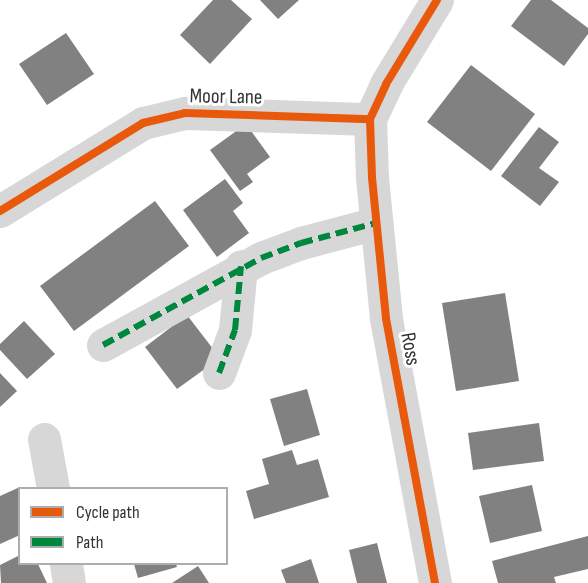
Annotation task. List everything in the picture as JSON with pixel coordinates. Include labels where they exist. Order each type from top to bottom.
[{"type":"street","points":[[370,119],[386,84],[437,0]]},
{"type":"street","name":"Moor Lane","points":[[0,211],[143,123],[175,115],[185,113],[370,119]]},
{"type":"street","name":"Ross","points":[[370,119],[376,223],[386,318],[435,583]]},
{"type":"street","points":[[103,345],[241,266],[301,243],[376,223]]},
{"type":"street","points":[[219,373],[235,330],[241,266]]},
{"type":"street","points":[[44,439],[53,487]]},
{"type":"street","points":[[66,565],[69,583]]},
{"type":"building","points":[[213,0],[231,0],[252,19],[210,64],[180,35]]},
{"type":"building","points":[[260,0],[299,0],[278,19]]},
{"type":"building","points":[[531,0],[551,0],[588,28],[588,34],[564,66],[511,26]]},
{"type":"building","points":[[66,33],[94,74],[47,105],[19,64]]},
{"type":"building","points":[[471,65],[535,114],[491,171],[427,122]]},
{"type":"building","points":[[246,124],[270,157],[247,174],[253,182],[240,191],[210,150]]},
{"type":"building","points":[[539,127],[559,142],[539,168],[559,182],[540,206],[501,176]]},
{"type":"building","points":[[225,179],[243,203],[233,211],[249,233],[217,257],[183,210]]},
{"type":"building","points":[[155,201],[189,246],[74,331],[40,286]]},
{"type":"building","points":[[505,293],[519,381],[456,391],[442,303]]},
{"type":"building","points":[[187,315],[220,358],[177,389],[145,347]]},
{"type":"building","points":[[24,321],[55,354],[27,379],[0,350],[0,344]]},
{"type":"building","points":[[0,373],[17,391],[0,407]]},
{"type":"building","points":[[307,389],[320,435],[284,446],[270,399]]},
{"type":"building","points":[[539,423],[544,461],[473,470],[468,433]]},
{"type":"building","points":[[292,450],[297,465],[318,459],[329,497],[254,519],[246,491],[269,484],[262,459]]},
{"type":"building","points":[[532,485],[542,531],[490,543],[479,496]]},
{"type":"building","points":[[18,488],[18,536],[0,544],[0,496]]},
{"type":"building","points":[[588,536],[588,569],[554,577],[556,583],[498,583],[492,561]]},
{"type":"building","points":[[377,543],[387,583],[357,583],[349,550]]},
{"type":"building","points":[[18,556],[18,565],[38,565],[47,583],[1,583],[0,565]]},
{"type":"building","points":[[311,559],[319,583],[286,583],[281,570]]},
{"type":"building","points":[[134,565],[176,565],[177,567],[138,578]]},
{"type":"building","points":[[198,566],[209,583],[172,583]]},
{"type":"marked path","points":[[103,345],[261,258],[301,243],[376,223]]},
{"type":"marked path","points":[[219,373],[235,330],[241,266]]},
{"type":"cycle path","points":[[435,583],[386,318],[372,177],[370,119],[386,84],[437,0]]},
{"type":"cycle path","points":[[0,211],[143,123],[185,113],[370,119]]}]
